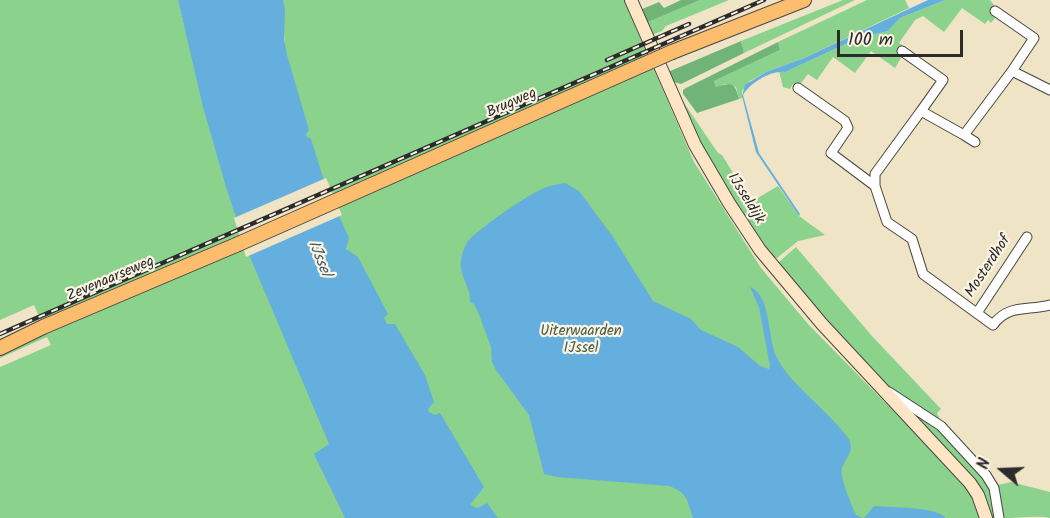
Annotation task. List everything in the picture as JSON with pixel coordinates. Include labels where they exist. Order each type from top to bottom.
[{"type":"main road","name":"Brugweg","points":[[236,245],[672,52],[804,0]]},
{"type":"main road","name":"Zevenaarseweg","points":[[0,348],[43,327],[236,245]]},
{"type":"street","name":"IJsseldijk","points":[[632,0],[695,146],[760,250],[796,295],[970,483],[978,495],[986,518]]},
{"type":"street","points":[[964,135],[1034,38],[995,11]]},
{"type":"street","points":[[875,186],[874,174],[943,80],[902,51]]},
{"type":"street","points":[[1012,71],[1050,91]]},
{"type":"street","points":[[798,88],[845,121],[848,128],[831,153],[875,186]]},
{"type":"street","points":[[921,111],[975,142]]},
{"type":"street","name":"Mosterdhof","points":[[875,186],[887,222],[912,239],[923,274],[993,325],[1000,315],[1011,310],[1050,305]]},
{"type":"street","name":"Mosterdhof","points":[[977,313],[1027,237]]},
{"type":"street","name":"IJsseldijk","points":[[878,385],[941,426],[986,475],[994,488],[999,518]]},
{"type":"green space","points":[[0,0],[178,0],[214,143],[241,227],[368,518],[0,518],[0,367],[51,345],[47,337],[0,358],[0,339],[41,321],[34,305],[0,320]]},
{"type":"green space","name":"Uiterwaarden IJssel","points":[[281,0],[624,0],[694,162],[761,268],[808,324],[968,487],[975,497],[980,518],[476,518],[422,413],[346,248],[307,138],[286,58]]},
{"type":"green space","points":[[681,0],[700,0],[646,23],[640,10],[659,2],[664,8]]},
{"type":"green space","points":[[700,0],[729,0],[666,26],[662,31],[652,35],[646,23]]},
{"type":"green space","points":[[843,0],[855,0],[744,53],[741,41]]},
{"type":"green space","points":[[867,0],[905,0],[909,8],[802,59],[766,72],[750,81],[742,91],[742,98],[739,99],[736,87],[725,84],[716,87],[714,81],[780,50],[778,42]]},
{"type":"green space","points":[[945,0],[990,0],[994,5],[992,8],[995,18],[991,23],[988,20],[985,24],[962,8],[944,32],[923,16],[915,20],[899,43],[902,45],[899,51],[901,58],[895,68],[871,51],[855,73],[833,57],[817,80],[808,74],[798,87],[793,84],[790,89],[783,87],[779,71],[785,72],[863,37],[888,31],[900,18]]},
{"type":"green space","points":[[741,41],[744,53],[681,84],[674,82],[668,72]]},
{"type":"green space","points":[[778,42],[780,50],[714,81],[716,87],[732,85],[739,99],[697,113],[683,94],[686,88]]},
{"type":"green space","points":[[680,97],[718,153],[722,155],[751,202],[778,186],[799,216],[825,235],[798,241],[777,258],[770,257],[703,152]]},
{"type":"green space","points":[[796,247],[871,335],[941,409],[937,413],[941,422],[884,385],[778,266],[779,262]]},
{"type":"green space","points":[[894,396],[933,422],[986,478],[992,489],[997,518],[990,518]]},
{"type":"green space","points":[[1011,482],[1050,492],[1050,518],[1003,518],[998,485]]},
{"type":"water","name":"IJssel","points":[[178,0],[283,0],[284,39],[309,130],[306,134],[311,139],[326,187],[349,238],[346,249],[358,257],[388,314],[384,318],[387,324],[395,324],[425,375],[434,402],[428,409],[429,412],[435,415],[440,413],[484,487],[470,505],[478,508],[487,503],[498,518],[345,518],[314,454],[329,444],[247,250],[226,187],[203,107]]},
{"type":"water","points":[[928,0],[945,0],[900,18],[888,31],[863,37],[785,72],[767,75],[743,95],[759,153],[800,214],[799,216],[756,152],[742,96],[745,85],[766,72],[802,59]]},
{"type":"water","points":[[565,183],[579,191],[613,237],[653,301],[691,319],[701,330],[738,347],[760,366],[769,369],[759,307],[750,287],[757,292],[766,308],[777,358],[792,379],[833,420],[850,441],[850,452],[842,468],[842,478],[856,515],[863,518],[693,518],[683,494],[669,486],[544,474],[529,415],[492,362],[491,347],[478,312],[474,304],[470,302],[461,259],[469,240],[495,219],[540,190]]},
{"type":"water","points":[[874,506],[923,509],[946,518],[864,518]]},
{"type":"pier","points":[[326,178],[342,215],[246,257],[234,218]]},
{"type":"railway","points":[[0,334],[764,0]]},
{"type":"railway","points":[[607,60],[689,24]]}]
